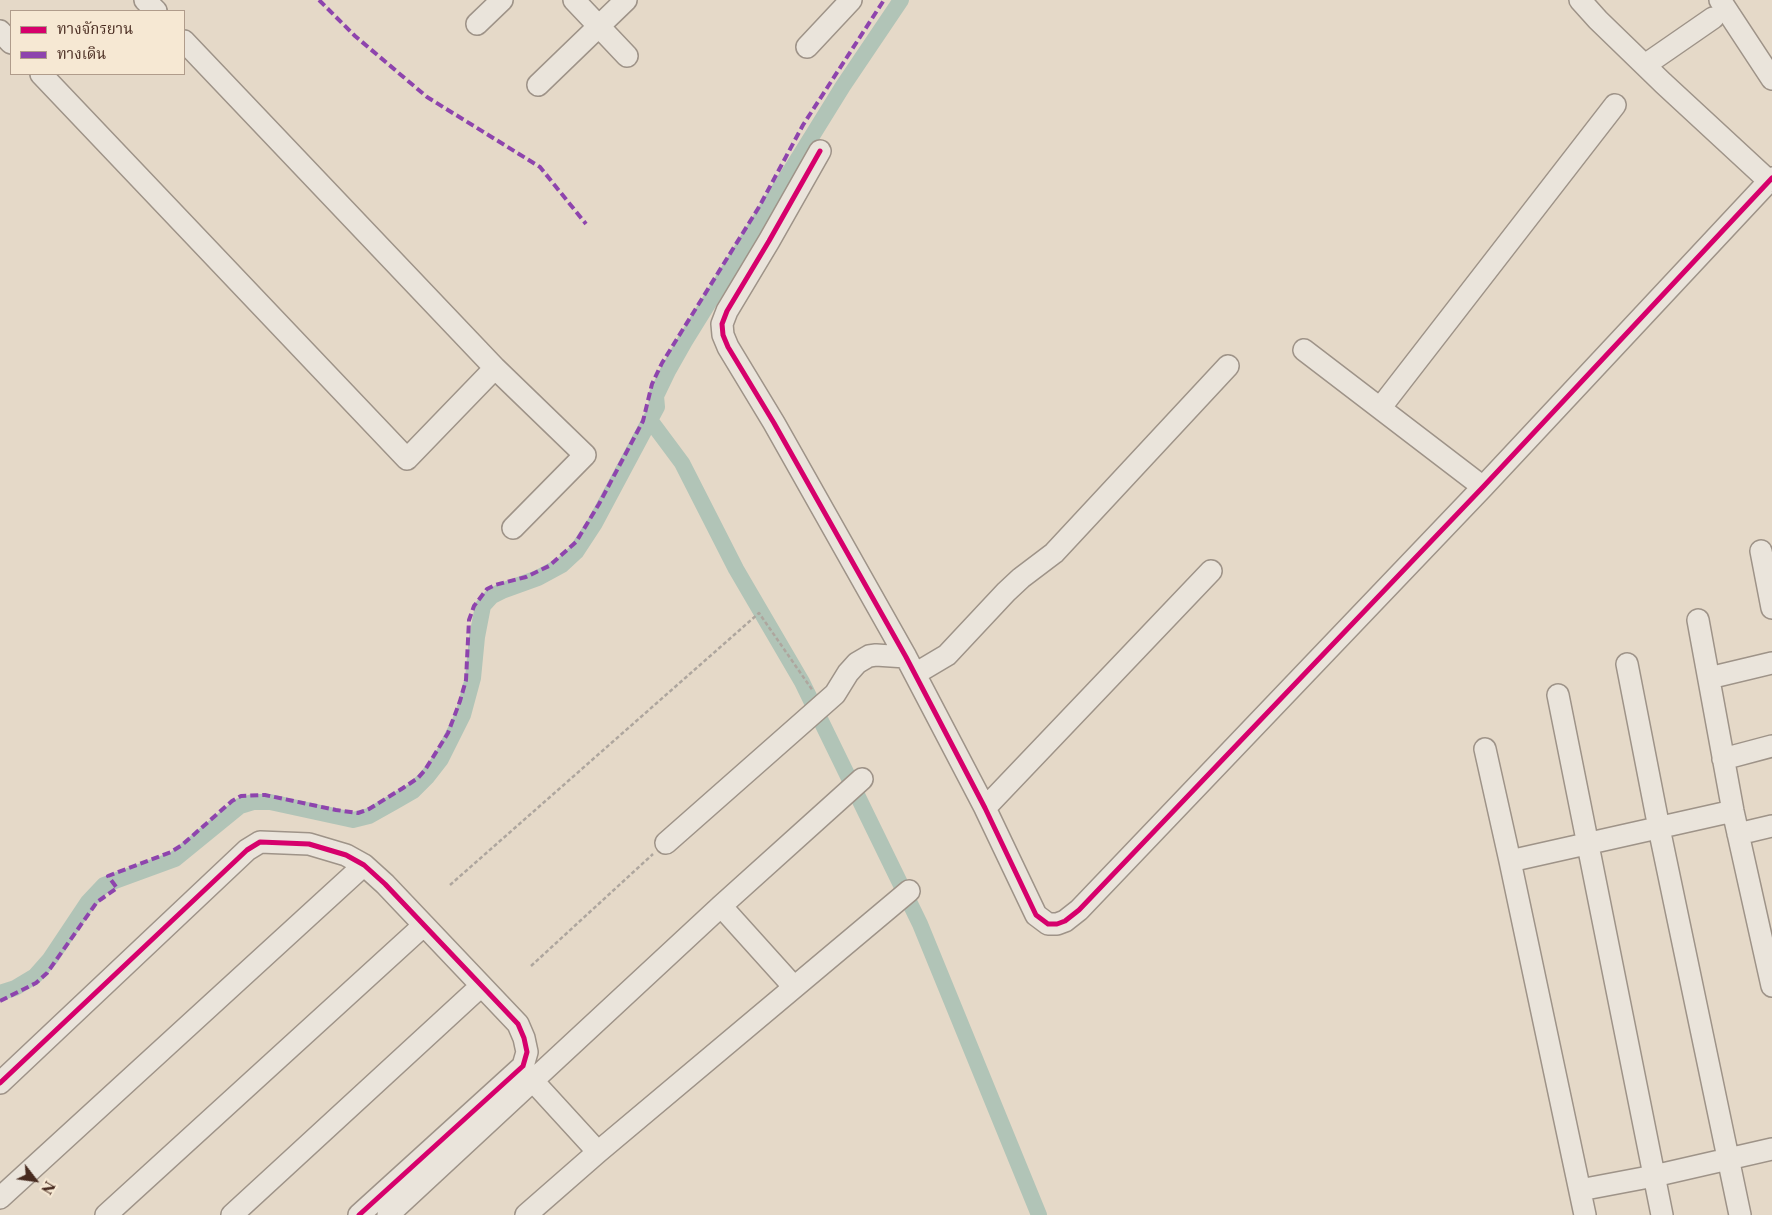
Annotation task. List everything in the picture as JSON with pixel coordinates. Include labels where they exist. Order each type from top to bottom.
[{"type":"street","points":[[145,0],[155,10]]},
{"type":"street","points":[[477,24],[502,0]]},
{"type":"street","points":[[574,0],[627,56]]},
{"type":"street","points":[[538,85],[626,0]]},
{"type":"street","points":[[807,47],[851,0]]},
{"type":"street","points":[[820,151],[727,311],[722,324],[723,336],[910,666],[985,808],[1036,915],[1048,924],[1057,924],[1065,921],[1079,910],[1483,486],[1770,180],[1645,65],[1580,0]]},
{"type":"street","points":[[1645,65],[1716,9],[1772,79]]},
{"type":"street","points":[[0,31],[10,42]]},
{"type":"street","points":[[185,42],[496,368],[584,455],[513,528]]},
{"type":"street","points":[[42,75],[406,459],[496,368]]},
{"type":"street","points":[[1381,408],[1615,105]]},
{"type":"street","points":[[1304,350],[1483,486]]},
{"type":"street","points":[[666,843],[836,694],[852,668],[869,656],[876,655],[910,666],[947,656],[1006,592],[1021,578],[1054,554],[1228,366]]},
{"type":"street","points":[[1761,551],[1772,608]]},
{"type":"street","points":[[985,808],[1211,571]]},
{"type":"street","points":[[1698,620],[1738,834],[1764,908],[1772,986]]},
{"type":"street","points":[[1709,678],[1772,663]]},
{"type":"street","points":[[1627,664],[1659,828],[1740,1215]]},
{"type":"street","points":[[1558,696],[1662,1215]]},
{"type":"street","points":[[1724,759],[1772,746]]},
{"type":"street","points":[[1484,749],[1510,861],[1585,1215]]},
{"type":"street","points":[[388,1215],[721,906],[862,779]]},
{"type":"street","points":[[1510,861],[1733,811]]},
{"type":"street","points":[[1738,834],[1772,826]]},
{"type":"street","points":[[0,1083],[247,850],[260,842],[309,844],[346,855],[364,865],[385,884],[518,1024],[527,1052],[522,1066],[359,1215]]},
{"type":"street","points":[[0,1198],[364,865]]},
{"type":"street","points":[[526,1215],[598,1152],[909,891]]},
{"type":"street","points":[[721,906],[794,987]]},
{"type":"street","points":[[106,1215],[423,926]]},
{"type":"street","points":[[232,1215],[481,986]]},
{"type":"street","points":[[533,1081],[598,1152]]},
{"type":"street","points":[[1580,1190],[1772,1150]]},
{"type":"path","points":[[450,885],[759,613],[822,705]]},
{"type":"path","points":[[531,966],[666,843]]},
{"type":"waterway","points":[[0,993],[15,988],[35,976],[50,959],[88,902],[104,885],[175,859],[240,806],[253,802],[270,802],[353,820],[369,816],[413,791],[427,777],[441,759],[463,715],[473,678],[477,637],[483,606],[492,596],[538,578],[562,565],[576,552],[595,523],[657,407],[656,396],[685,341],[843,86],[901,0]]},
{"type":"waterway","points":[[650,420],[682,463],[736,569],[802,682],[920,924],[1039,1215]]},
{"type":"marked path","points":[[319,0],[355,36],[427,97],[540,167],[586,224]]},
{"type":"marked path","points":[[0,1001],[36,983],[47,973],[97,902],[117,888],[108,876],[171,852],[182,845],[232,801],[241,796],[265,795],[358,813],[369,809],[418,778],[448,733],[460,701],[466,680],[469,620],[474,606],[487,589],[526,577],[549,566],[576,542],[599,504],[643,421],[652,384],[662,363],[759,207],[803,125],[884,0]]},
{"type":"cycle path","points":[[820,151],[727,311],[722,324],[723,335],[728,347],[774,423],[906,657],[985,808],[1036,915],[1048,924],[1057,924],[1065,921],[1079,910],[1483,487],[1772,178]]},
{"type":"cycle path","points":[[0,1083],[247,850],[260,842],[309,844],[346,855],[364,865],[385,884],[518,1024],[527,1052],[523,1066],[359,1215]]}]
